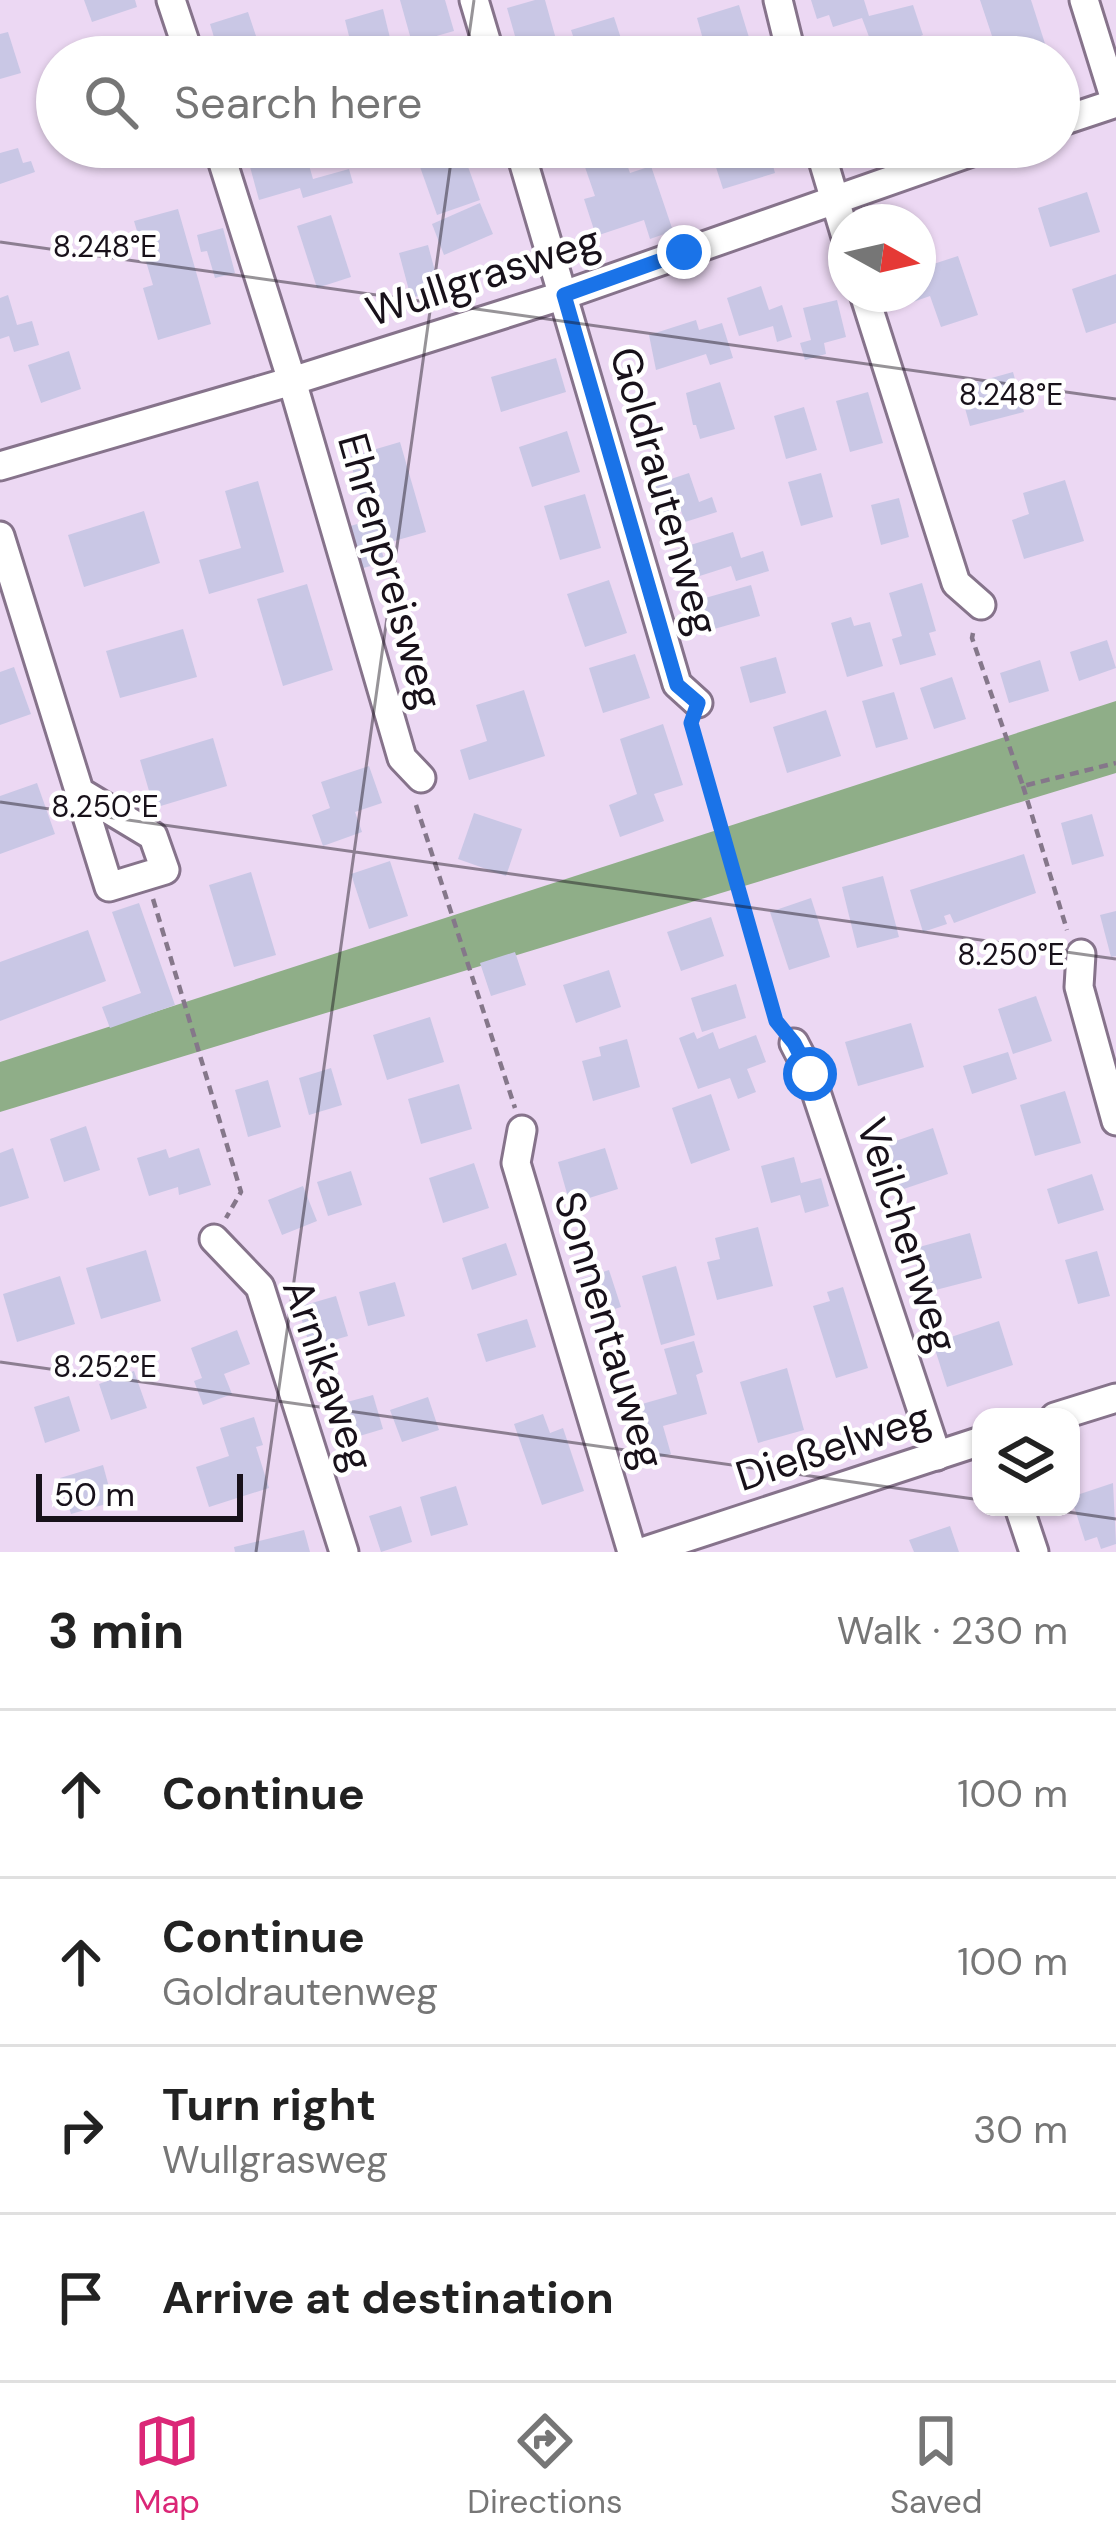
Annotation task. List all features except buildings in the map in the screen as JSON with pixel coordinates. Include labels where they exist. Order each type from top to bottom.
[{"type":"street","points":[[172,0],[183,36]]},
{"type":"street","points":[[474,0],[485,36]]},
{"type":"street","points":[[778,0],[787,36]]},
{"type":"street","points":[[1080,115],[1116,103],[1084,0]]},
{"type":"street","name":"Ehrenpreisweg","points":[[225,168],[402,758],[421,778]]},
{"type":"street","name":"Goldrautenweg","points":[[525,168],[677,685],[698,703]]},
{"type":"street","points":[[825,168],[836,204]]},
{"type":"street","name":"Wullgrasweg","points":[[0,466],[292,382],[564,295],[925,168]]},
{"type":"street","points":[[870,312],[956,583],[981,605]]},
{"type":"street","points":[[0,536],[80,792],[110,887],[165,870],[153,836],[80,792]]},
{"type":"street","points":[[1081,954],[1079,986],[1116,1121]]},
{"type":"street","name":"Veilchenweg","points":[[794,1043],[810,1074],[937,1456]]},
{"type":"street","name":"Sonnentauweg","points":[[522,1130],[516,1163],[648,1551]]},
{"type":"street","name":"Arnikaweg","points":[[214,1239],[260,1287],[344,1552]]},
{"type":"street","points":[[1080,1409],[1116,1398]]},
{"type":"street","name":"Dießelweg","points":[[648,1551],[972,1444]]},
{"type":"street","points":[[1021,1516],[1034,1552]]},
{"type":"path","points":[[981,605],[971,638],[1065,926],[1081,954]]},
{"type":"path","points":[[698,703],[691,723],[776,1021],[794,1043]]},
{"type":"path","points":[[1023,786],[1116,763]]},
{"type":"path","points":[[421,778],[416,807],[522,1130]]},
{"type":"path","points":[[146,877],[242,1192],[214,1239]]},
{"type":"green space","points":[[1116,701],[1116,773],[0,1112],[0,1062]]},
{"type":"route","points":[[684,252],[564,295],[677,685],[698,703],[691,723],[776,1021],[810,1074]]}]
